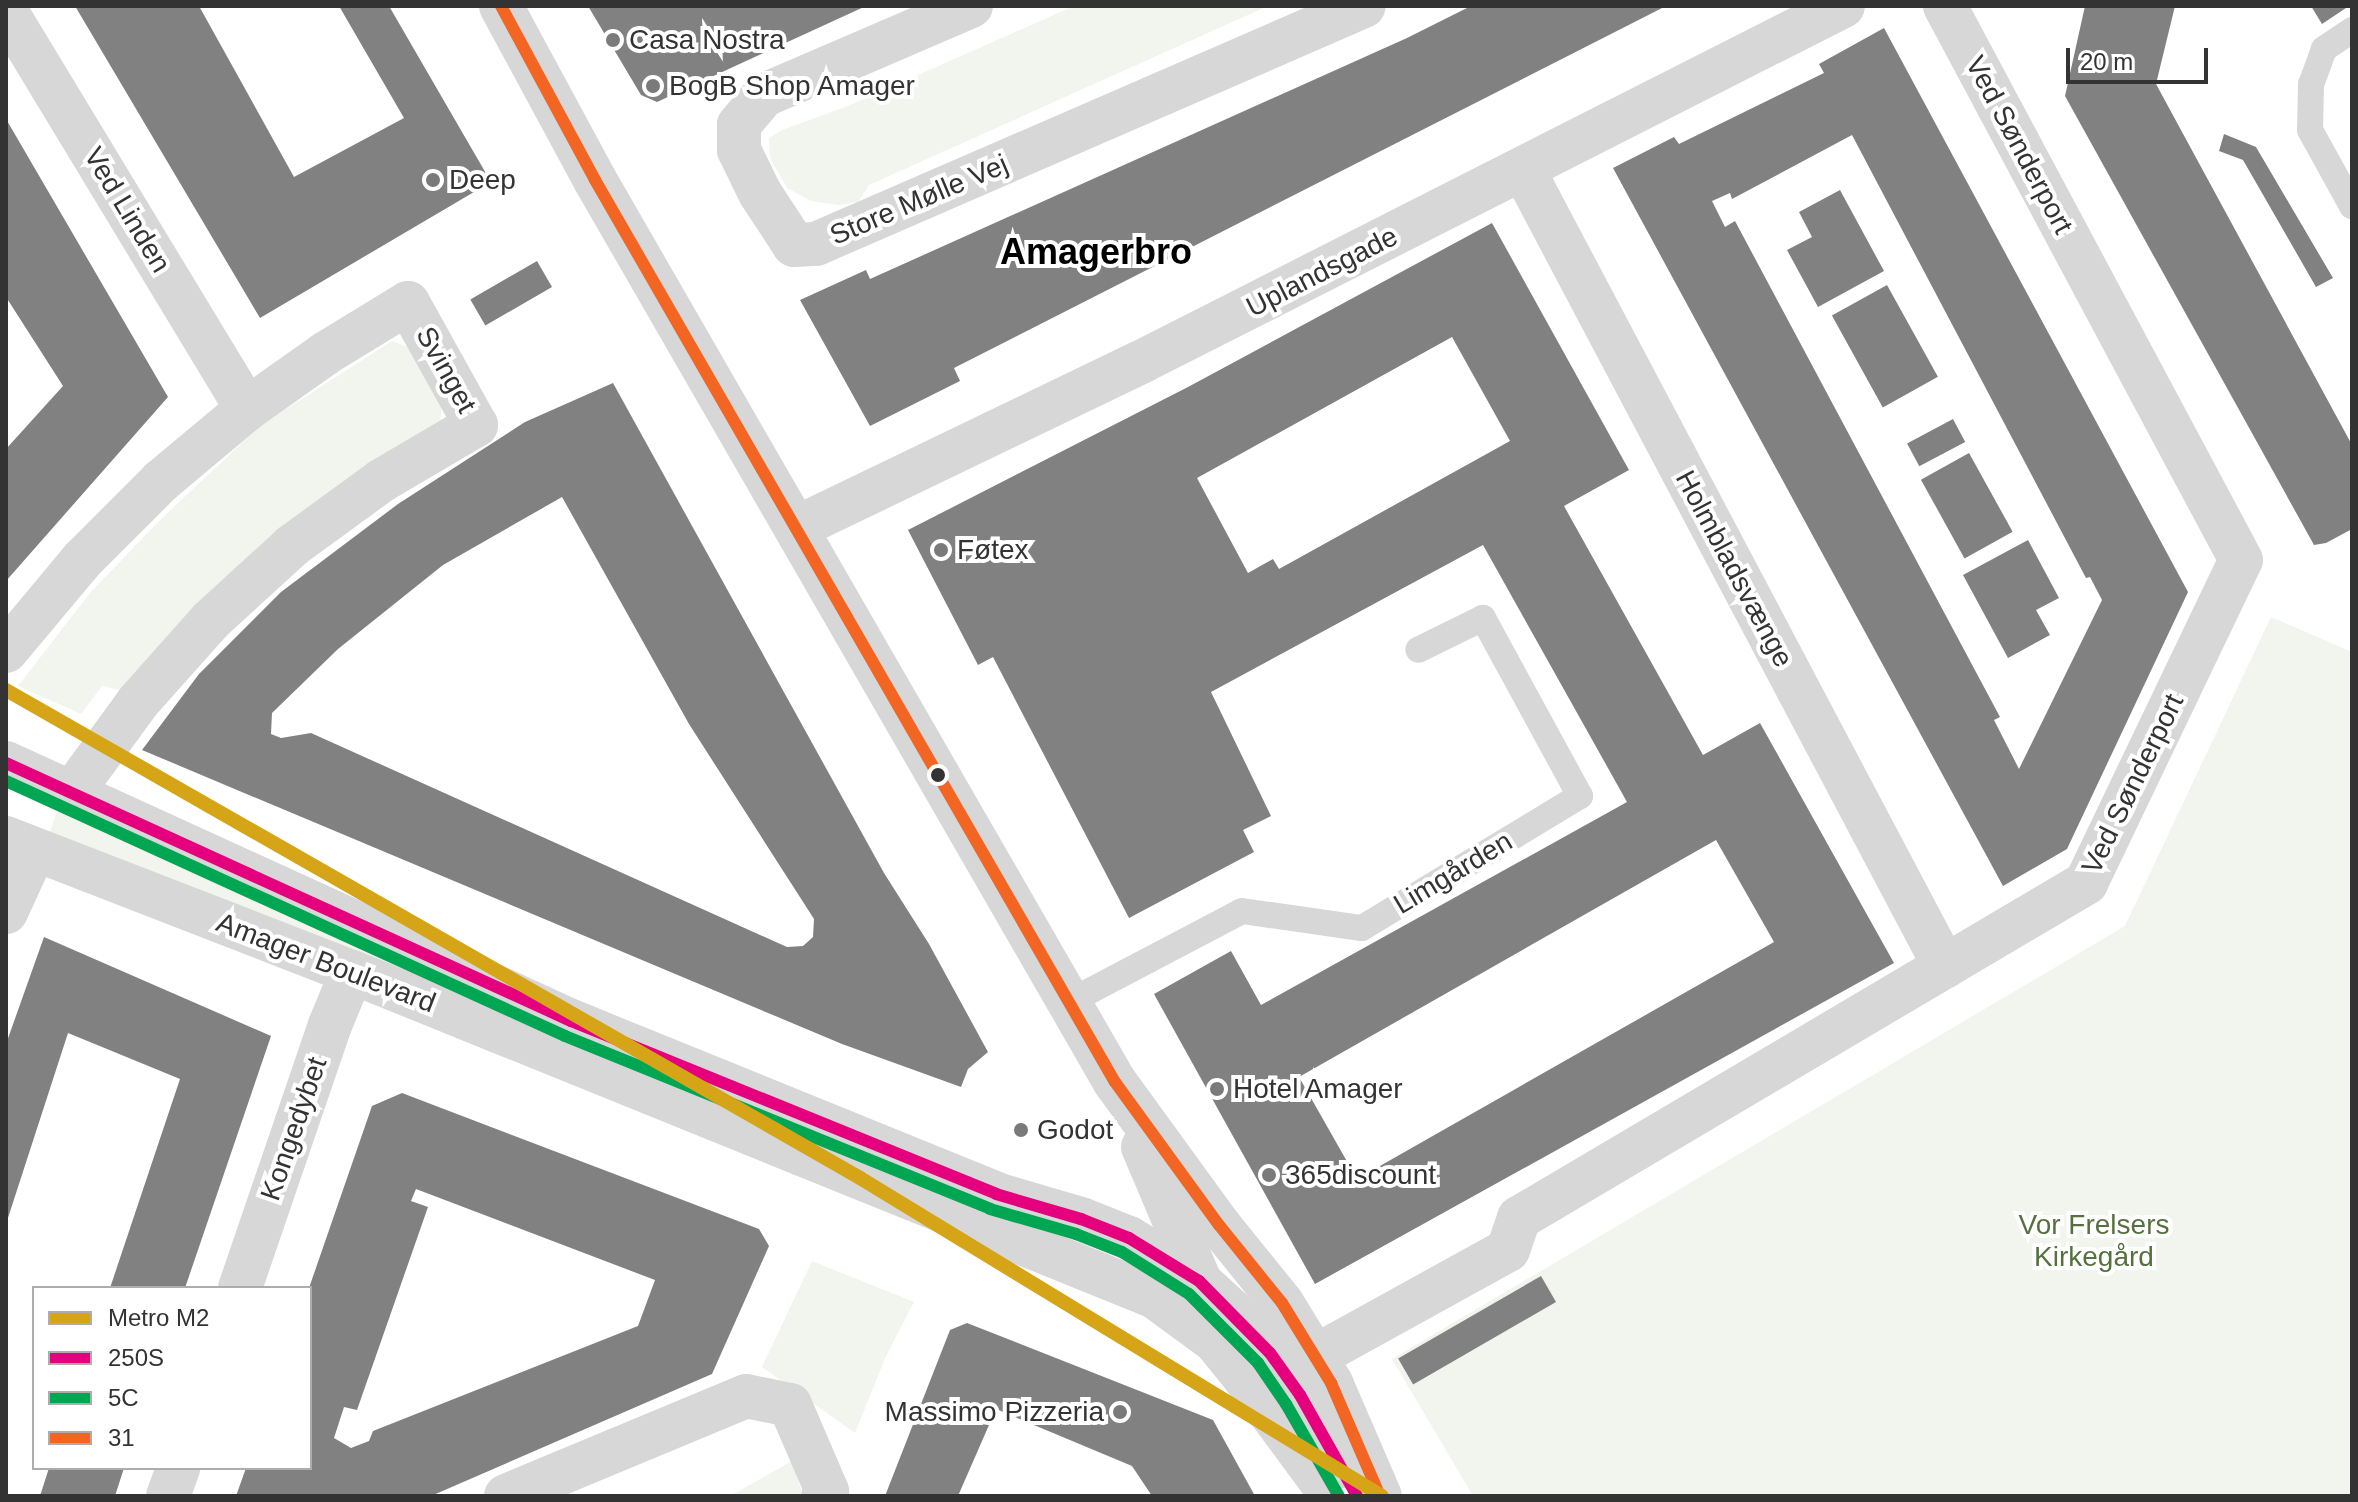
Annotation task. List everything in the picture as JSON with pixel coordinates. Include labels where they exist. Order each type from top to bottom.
[{"type":"street","points":[[501,6],[595,180],[1115,1082],[1219,1225],[1282,1303],[1316,1356],[1380,1496]]},
{"type":"street","name":"Store Mølle Vej","points":[[965,7],[764,95],[739,125],[739,150],[760,193],[794,245],[816,244],[1364,6]]},
{"type":"street","name":"Uplandsgade","points":[[796,528],[1141,362],[1524,171],[1843,6]]},
{"type":"street","name":"Ved Sønderport","points":[[1316,1356],[1508,1250],[1519,1218],[2086,883],[2241,560],[1945,6]]},
{"type":"street","name":"Ved Linden","points":[[6,11],[247,409]]},
{"type":"street","name":"Holmbladsvænge","points":[[1524,171],[1945,967]]},
{"type":"street","name":"Svinget","points":[[6,651],[82,560],[151,491],[247,409],[326,353],[408,303],[476,425],[381,481],[292,546],[223,609],[138,702],[73,791]]},
{"type":"street","name":"Amager Boulevard","points":[[6,763],[571,1021],[996,1194],[1081,1219],[1129,1238],[1199,1281]]},
{"type":"street","points":[[6,912],[20,845]]},
{"type":"street","name":"Amager Boulevard","points":[[20,845],[352,972],[1155,1297],[1215,1341],[1244,1377]]},
{"type":"street","name":"Kongedybet","points":[[241,1286],[330,1025],[352,972]]},
{"type":"street","points":[[1115,1082],[1199,1281],[1244,1377],[1332,1496]]},
{"type":"street","points":[[1199,1281],[1270,1353],[1300,1395],[1357,1496]]},
{"type":"street","points":[[506,1496],[746,1396],[790,1405],[827,1491],[823,1496]]},
{"type":"street","points":[[168,1496],[177,1470]]},
{"type":"lane","points":[[2352,30],[2324,49],[2311,84],[2310,130],[2352,206]]},
{"type":"lane","name":"Limgården","points":[[1069,1002],[1242,911],[1362,928],[1580,796],[1483,618],[1418,650]]},
{"type":"green space","points":[[1074,6],[1268,6],[869,185],[858,202],[838,205],[811,201],[787,188],[770,158],[769,138],[782,130],[848,106]]},
{"type":"green space","points":[[392,341],[408,347],[441,402],[441,422],[129,692],[102,686],[81,714],[18,686],[90,593],[160,520],[261,425]]},
{"type":"green space","name":"Vor Frelsers Kirkegård","points":[[2271,617],[2352,652],[2352,1496],[1473,1496],[1392,1359],[2125,926]]},
{"type":"green space","points":[[58,809],[823,1135],[48,837]]},
{"type":"green space","points":[[812,1261],[914,1302],[886,1356],[855,1433],[762,1367]]},
{"type":"green space","points":[[792,1461],[803,1496],[730,1496]]},
{"type":"building","points":[[75,6],[199,6],[294,177],[404,118],[339,6],[389,6],[491,182],[260,318]]},
{"type":"building","points":[[588,6],[866,6],[657,102],[641,95]]},
{"type":"building","points":[[1471,6],[1666,6],[954,368],[960,381],[870,426],[800,300],[866,270],[870,279],[1407,38]]},
{"type":"building","points":[[2085,6],[2175,6],[2156,84],[2352,445],[2352,529],[2326,543],[2314,545],[2065,96]]},
{"type":"building","points":[[2311,6],[2349,6],[2322,24]]},
{"type":"building","points":[[1884,28],[2188,592],[2067,849],[2003,886],[1613,168],[1674,137],[1679,144],[1824,73],[1819,64]],"holes":[[[1852,135],[2086,578],[2090,577],[2102,600],[2019,769],[1994,720],[2000,717],[1735,221],[1725,227],[1712,201],[1730,193],[1732,199]]]},
{"type":"building","points":[[6,119],[168,397],[6,581],[6,449],[63,386],[6,297]]},
{"type":"building","points":[[2224,134],[2256,147],[2333,278],[2316,287],[2243,160],[2219,151]]},
{"type":"building","points":[[1840,190],[1884,271],[1818,307],[1787,250],[1812,237],[1799,212]]},
{"type":"building","points":[[1492,223],[1629,470],[1564,506],[1703,755],[1760,723],[1894,963],[1315,1284],[1154,994],[1231,951],[1261,1005],[1627,802],[1483,545],[1211,692],[1271,816],[1243,830],[1254,852],[1129,918],[993,657],[978,665],[908,530],[1188,387]],"holes":[[[1452,337],[1510,441],[1279,569],[1273,559],[1248,573],[1197,478]],[[1716,840],[1774,942],[1357,1179],[1299,1077]]]},
{"type":"building","points":[[537,261],[552,287],[485,325],[470,300]]},
{"type":"building","points":[[1887,285],[1938,377],[1883,407],[1832,316]]},
{"type":"building","points":[[613,383],[884,873],[929,944],[988,1052],[968,1069],[961,1087],[842,1044],[142,750],[199,674],[281,592],[398,504],[525,422]],"holes":[[[562,497],[689,724],[814,919],[813,937],[803,946],[787,947],[311,733],[281,738],[271,734],[272,713],[338,649],[443,565]]]},
{"type":"building","points":[[1953,419],[1965,442],[1919,466],[1907,443]]},
{"type":"building","points":[[1969,453],[2013,532],[1965,558],[1921,480]]},
{"type":"building","points":[[2028,540],[2059,598],[2036,610],[2050,635],[2008,658],[1963,575]]},
{"type":"building","points":[[44,937],[271,1036],[186,1286],[111,1286],[180,1079],[68,1033],[6,1224],[6,1044]]},
{"type":"building","points":[[402,1093],[759,1229],[769,1246],[712,1374],[431,1496],[236,1496],[245,1470],[312,1470],[310,1286],[372,1106]],"holes":[[[416,1189],[655,1280],[638,1326],[373,1431],[369,1441],[351,1448],[334,1438],[344,1407],[357,1410],[428,1207],[411,1201]]]},
{"type":"building","points":[[1541,1276],[1556,1302],[1413,1384],[1398,1358]]},
{"type":"building","points":[[967,1323],[1213,1420],[1255,1496],[1152,1496],[1132,1466],[996,1409],[958,1496],[885,1496],[950,1330]]},
{"type":"building","points":[[48,1470],[123,1470],[115,1496],[40,1496]]},
{"type":"metro line","name":"M2","points":[[6,690],[860,1178],[1382,1496]]},
{"type":"transit line","name":"31","points":[[501,6],[595,180],[1115,1082],[1219,1225],[1282,1303],[1331,1383],[1380,1496]]},
{"type":"transit line","name":"250S","points":[[6,763],[571,1021],[996,1194],[1081,1219],[1129,1238],[1199,1281],[1270,1353],[1300,1395],[1357,1496]]},
{"type":"transit line","name":"5C","points":[[6,781],[565,1036],[990,1209],[1076,1234],[1122,1252],[1189,1294],[1258,1363],[1286,1404],[1339,1496]]},
{"type":"place","name":"Casa Nostra","points":[[613,40]]},
{"type":"place","name":"BogB Shop Amager","points":[[653,86]]},
{"type":"place","name":"Deep","points":[[433,180]]},
{"type":"place","name":"Føtex","points":[[941,550]]},
{"type":"place","name":"Hotel Amager","points":[[1217,1089]]},
{"type":"place","name":"Godot","points":[[1021,1130]]},
{"type":"place","name":"365discount","points":[[1269,1175]]},
{"type":"place","name":"Massimo Pizzeria","points":[[1120,1412]]},
{"type":"district","name":"Amagerbro","points":[[1096,252]]}]
